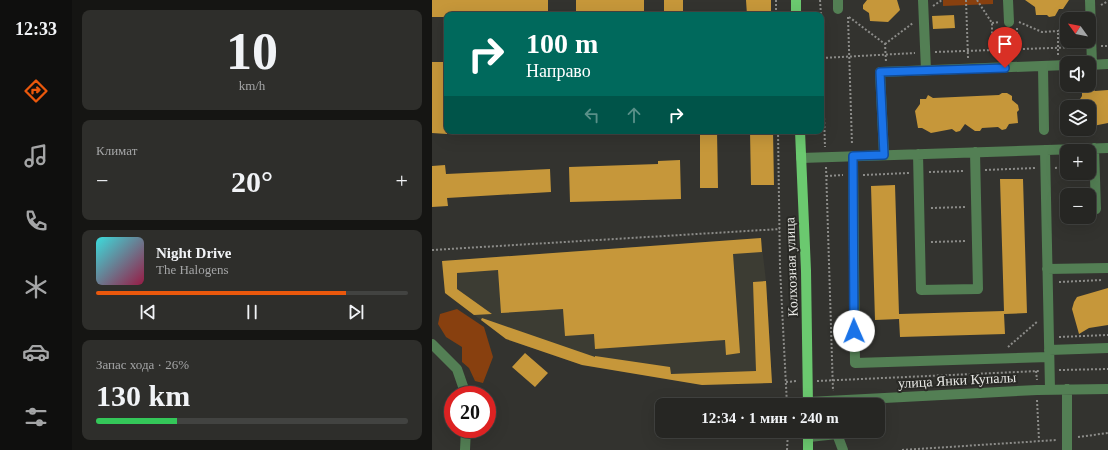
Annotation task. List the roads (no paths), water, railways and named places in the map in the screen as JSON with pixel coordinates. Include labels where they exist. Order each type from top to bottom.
[{"type":"main road","points":[[796,0],[796,12]]},
{"type":"main road","name":"Колхозная улица","points":[[800,134],[806,271],[808,398]]},
{"type":"main road","points":[[808,438],[808,450]]},
{"type":"street","points":[[923,0],[926,70]]},
{"type":"street","points":[[1008,0],[1009,22]]},
{"type":"street","points":[[1090,0],[1091,56]]},
{"type":"street","points":[[1096,65],[1108,64]]},
{"type":"street","points":[[1043,66],[1044,130]]},
{"type":"street","points":[[884,155],[880,72],[1060,66]]},
{"type":"street","points":[[1096,148],[1108,148]]},
{"type":"street","points":[[801,158],[1060,149]]},
{"type":"street","points":[[1045,150],[1050,389]]},
{"type":"street","points":[[918,154],[921,290],[978,289],[975,152]]},
{"type":"street","points":[[853,156],[855,363],[996,358],[1108,348]]},
{"type":"street","points":[[1047,269],[1108,268]]},
{"type":"street","points":[[432,344],[457,370],[463,386]]},
{"type":"street","name":"улица Янки Купалы","points":[[885,398],[1050,389],[1108,389]]},
{"type":"street","points":[[1067,389],[1067,450]]},
{"type":"street","points":[[465,450],[466,438]]},
{"type":"street","points":[[838,438],[843,450]]}]
